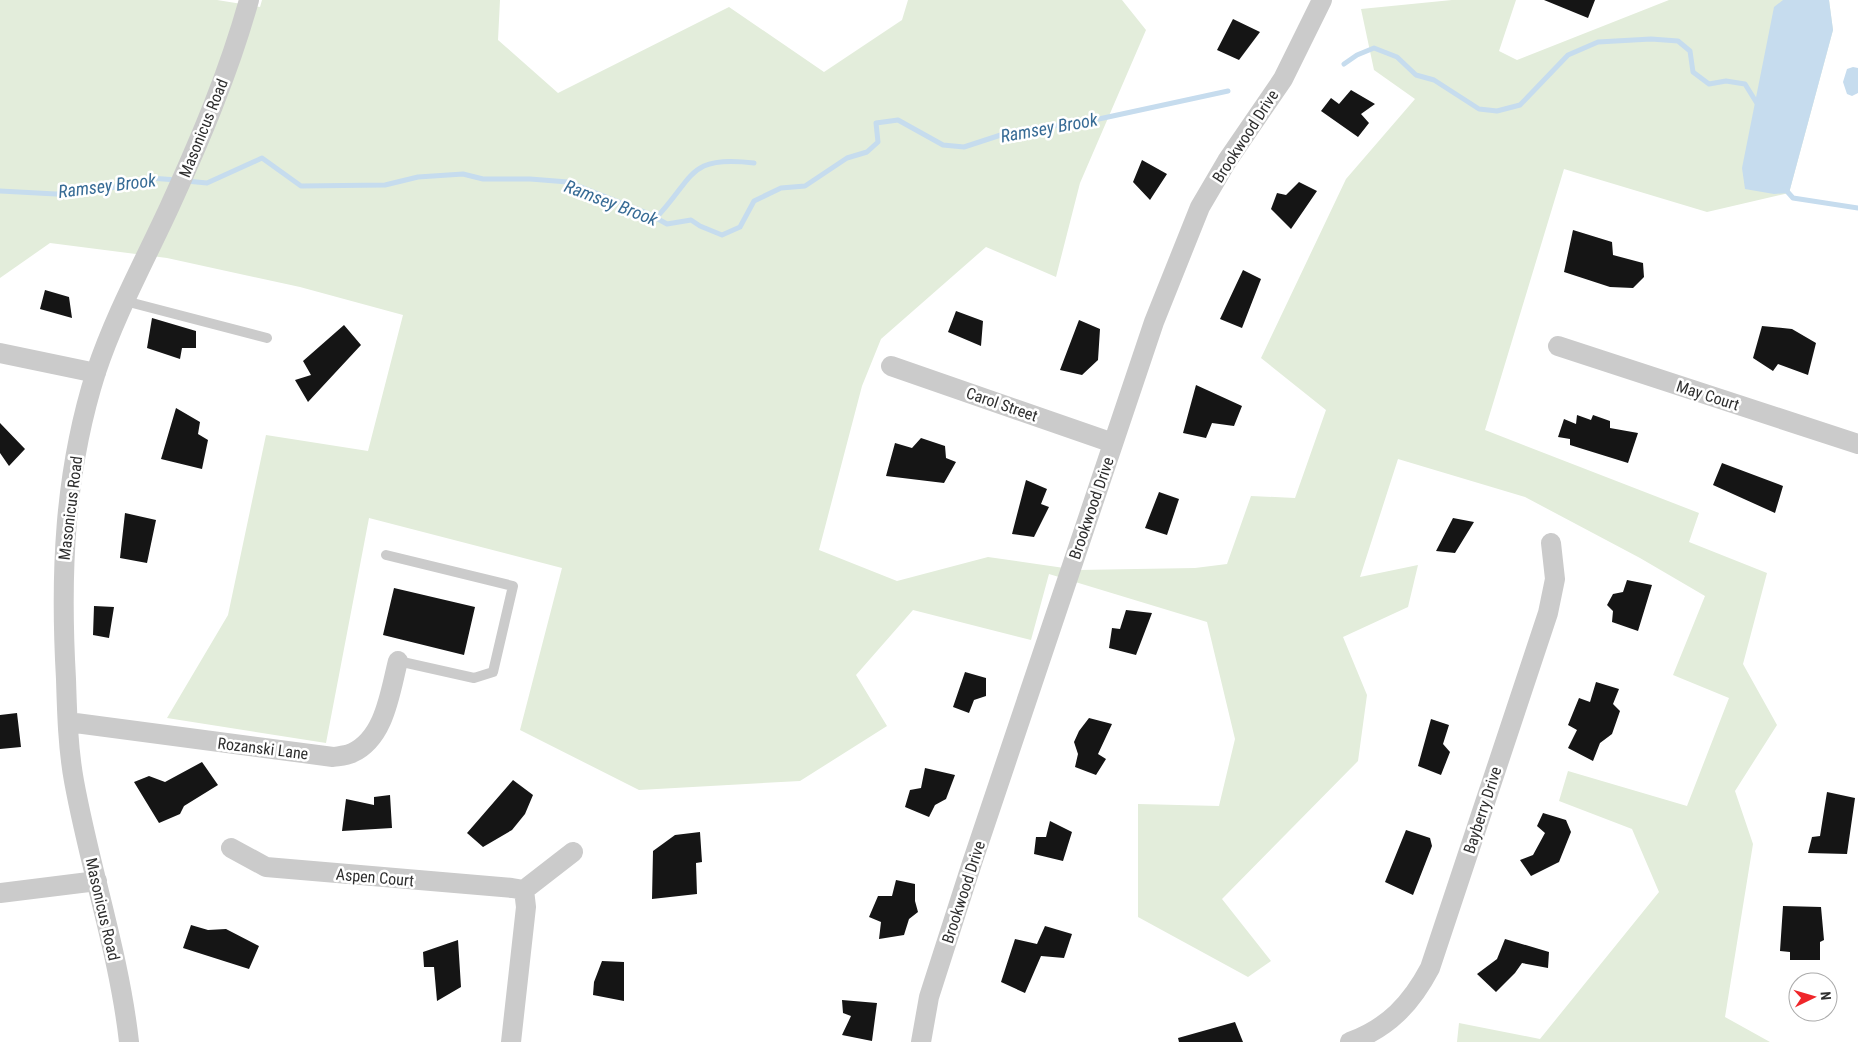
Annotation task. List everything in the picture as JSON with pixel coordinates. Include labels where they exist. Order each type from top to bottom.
[{"type":"street","name":"Masonicus Road","points":[[129,1042],[124,999],[74,780],[68,722],[62,610],[63,557],[72,473],[96,373],[218,94],[248,0]]},
{"type":"street","name":"Brookwood Drive","points":[[921,1042],[929,997],[1154,322],[1200,207],[1227,161],[1283,79],[1322,0]]},
{"type":"street","name":"May Court","points":[[1558,346],[1858,444]]},
{"type":"street","points":[[0,353],[96,373]]},
{"type":"street","name":"Carol Street","points":[[891,366],[1113,443]]},
{"type":"street","name":"Bayberry Drive","points":[[1350,1042],[1367,1036],[1386,1024],[1405,1008],[1420,988],[1430,968],[1548,613],[1554,579],[1550,543]]},
{"type":"street","name":"Rozanski Lane","points":[[68,722],[332,757],[351,754],[369,741],[383,717],[398,661]]},
{"type":"street","name":"Aspen Court","points":[[231,848],[266,867],[524,890]]},
{"type":"street","points":[[511,1042],[526,907],[524,890],[573,852]]},
{"type":"street","points":[[0,893],[97,881]]},
{"type":"lane","points":[[126,301],[267,338]]},
{"type":"lane","points":[[386,555],[513,586],[493,672],[474,678],[398,661]]},
{"type":"green space","points":[[0,0],[217,0],[260,7],[262,0],[500,0],[498,40],[558,93],[729,7],[824,72],[902,20],[908,0],[1122,0],[1146,30],[1080,183],[1056,277],[986,247],[881,339],[862,386],[819,550],[897,581],[988,557],[1078,570],[1195,568],[1227,564],[1251,496],[1295,498],[1326,410],[1261,358],[1346,179],[1415,99],[1374,70],[1361,9],[1452,0],[1516,0],[1499,51],[1517,60],[1669,0],[1829,0],[1833,30],[1789,193],[1707,212],[1564,169],[1485,430],[1699,513],[1689,542],[1767,573],[1743,664],[1777,725],[1735,791],[1753,844],[1725,1017],[1770,1042],[1457,1042],[1459,1023],[1540,1039],[1659,892],[1632,829],[1559,801],[1568,771],[1687,806],[1729,698],[1673,675],[1705,596],[1640,558],[1525,497],[1398,459],[1360,577],[1418,565],[1408,607],[1343,637],[1367,695],[1358,761],[1222,899],[1271,961],[1248,977],[1138,917],[1138,804],[1219,806],[1235,739],[1207,622],[1049,574],[1031,640],[913,610],[856,675],[887,726],[800,781],[639,790],[520,730],[562,568],[369,518],[326,743],[167,718],[228,615],[266,435],[368,451],[403,315],[300,287],[167,258],[50,243],[0,278]]},
{"type":"water","points":[[1783,0],[1829,0],[1833,30],[1789,193],[1774,194],[1745,189],[1742,168],[1774,7]]},
{"type":"water","points":[[1858,68],[1858,93],[1852,96],[1847,94],[1843,82],[1847,69]]},
{"type":"building","points":[[1544,0],[1595,0],[1588,18]]},
{"type":"building","points":[[1233,19],[1260,32],[1239,60],[1217,50]]},
{"type":"building","points":[[1351,90],[1375,104],[1361,114],[1369,123],[1358,137],[1321,111],[1331,98],[1339,104]]},
{"type":"building","points":[[1142,160],[1167,174],[1150,200],[1133,182]]},
{"type":"building","points":[[1299,182],[1317,191],[1291,229],[1271,209],[1277,193],[1286,195]]},
{"type":"building","points":[[1573,230],[1612,242],[1613,255],[1643,263],[1644,277],[1633,288],[1610,287],[1564,272]]},
{"type":"building","points":[[1243,270],[1261,279],[1242,328],[1220,319]]},
{"type":"building","points":[[45,290],[69,297],[72,318],[40,309]]},
{"type":"building","points":[[956,311],[983,321],[981,346],[948,332]]},
{"type":"building","points":[[152,318],[196,331],[196,348],[182,348],[180,359],[147,348]]},
{"type":"building","points":[[1079,320],[1100,329],[1098,360],[1082,375],[1060,370]]},
{"type":"building","points":[[344,325],[361,345],[308,402],[295,380],[311,375],[303,361]]},
{"type":"building","points":[[1762,326],[1792,329],[1816,343],[1808,375],[1778,364],[1773,371],[1753,358]]},
{"type":"building","points":[[1196,385],[1242,406],[1234,426],[1212,423],[1206,438],[1183,433]]},
{"type":"building","points":[[176,408],[200,422],[198,434],[208,440],[202,469],[161,459]]},
{"type":"building","points":[[1577,415],[1591,420],[1593,415],[1610,421],[1610,428],[1638,433],[1628,463],[1570,445],[1570,439],[1558,437],[1564,419],[1576,424]]},
{"type":"building","points":[[0,423],[25,449],[9,466],[0,453]]},
{"type":"building","points":[[921,438],[945,446],[946,458],[956,462],[944,483],[886,476],[895,443],[912,448]]},
{"type":"building","points":[[1722,463],[1783,486],[1775,513],[1713,485]]},
{"type":"building","points":[[1026,480],[1047,489],[1041,504],[1049,507],[1034,537],[1012,534]]},
{"type":"building","points":[[1159,492],[1179,499],[1167,535],[1145,528]]},
{"type":"building","points":[[125,513],[156,520],[147,563],[120,558]]},
{"type":"building","points":[[1453,518],[1474,522],[1455,553],[1436,551]]},
{"type":"building","points":[[1627,580],[1652,585],[1638,631],[1612,622],[1613,611],[1607,605],[1613,594],[1623,592]]},
{"type":"building","points":[[394,588],[475,607],[464,655],[383,635]]},
{"type":"building","points":[[94,606],[114,607],[109,638],[93,635]]},
{"type":"building","points":[[1126,610],[1152,613],[1136,655],[1109,648],[1112,628],[1120,629]]},
{"type":"building","points":[[965,672],[986,678],[986,696],[974,700],[969,713],[953,707]]},
{"type":"building","points":[[1596,682],[1619,689],[1613,704],[1620,711],[1612,734],[1600,743],[1593,761],[1568,748],[1577,730],[1568,725],[1579,698],[1590,702]]},
{"type":"building","points":[[17,713],[21,747],[0,749],[0,715]]},
{"type":"building","points":[[1089,718],[1112,724],[1098,754],[1106,759],[1096,775],[1075,767],[1078,754],[1074,742],[1079,731]]},
{"type":"building","points":[[1431,719],[1449,725],[1443,744],[1450,752],[1441,775],[1418,766]]},
{"type":"building","points":[[202,762],[218,785],[184,806],[180,814],[159,823],[134,782],[149,776],[165,782]]},
{"type":"building","points":[[925,768],[955,775],[946,799],[935,805],[929,817],[905,807],[910,790],[921,788]]},
{"type":"building","points":[[513,780],[533,795],[525,814],[512,830],[483,847],[467,833]]},
{"type":"building","points":[[1827,792],[1855,798],[1847,854],[1808,853],[1812,837],[1820,836]]},
{"type":"building","points":[[390,795],[392,828],[342,831],[346,799],[374,805],[374,797]]},
{"type":"building","points":[[1543,813],[1566,820],[1571,832],[1559,862],[1531,876],[1520,860],[1533,855],[1545,833],[1537,826]]},
{"type":"building","points":[[1050,821],[1072,832],[1063,861],[1034,854],[1036,837],[1046,837]]},
{"type":"building","points":[[1406,830],[1430,838],[1432,846],[1413,895],[1385,882]]},
{"type":"building","points":[[700,832],[702,862],[696,863],[697,894],[652,899],[653,851],[675,835]]},
{"type":"building","points":[[896,880],[915,884],[915,901],[918,912],[909,919],[904,935],[879,939],[881,922],[869,917],[878,896],[892,896]]},
{"type":"building","points":[[1783,906],[1821,907],[1824,940],[1820,942],[1820,960],[1790,960],[1790,952],[1780,951]]},
{"type":"building","points":[[191,925],[208,930],[226,929],[259,946],[249,969],[183,948]]},
{"type":"building","points":[[1045,926],[1072,934],[1064,958],[1041,956],[1025,993],[1001,982],[1015,939],[1037,944]]},
{"type":"building","points":[[1505,939],[1549,952],[1548,968],[1522,963],[1496,992],[1477,974],[1497,959]]},
{"type":"building","points":[[458,940],[461,987],[437,1001],[434,967],[424,967],[423,952]]},
{"type":"building","points":[[602,961],[624,962],[624,1001],[593,995],[594,982]]},
{"type":"building","points":[[842,1000],[877,1003],[872,1041],[842,1035],[851,1016],[843,1013]]},
{"type":"building","points":[[1235,1022],[1243,1042],[1179,1042],[1178,1038]]},
{"type":"waterway","name":"Ramsey Brook","points":[[1344,64],[1357,55],[1374,48],[1397,57],[1416,75],[1434,80],[1479,109],[1497,111],[1520,105],[1568,55],[1598,42],[1651,39],[1678,41],[1690,51],[1693,72],[1709,84],[1726,81],[1745,84],[1758,105]]},
{"type":"waterway","name":"Ramsey Brook","points":[[186,181],[207,183],[262,158],[301,186],[385,185],[418,177],[463,174],[483,179],[530,179],[568,182],[647,213],[667,224],[691,220],[722,235],[740,227],[754,201],[781,188],[805,186],[847,158],[867,152],[878,142],[876,123],[898,120],[943,145],[964,147],[1013,131],[1085,122],[1228,91]]},
{"type":"waterway","points":[[656,218],[669,204],[686,180],[704,166],[716,162],[732,161],[754,163]]},
{"type":"waterway","name":"Ramsey Brook","points":[[0,191],[56,194],[99,191],[150,178],[177,180]]},
{"type":"waterway","name":"Ramsey Brook","points":[[1785,189],[1793,198],[1858,208]]}]
